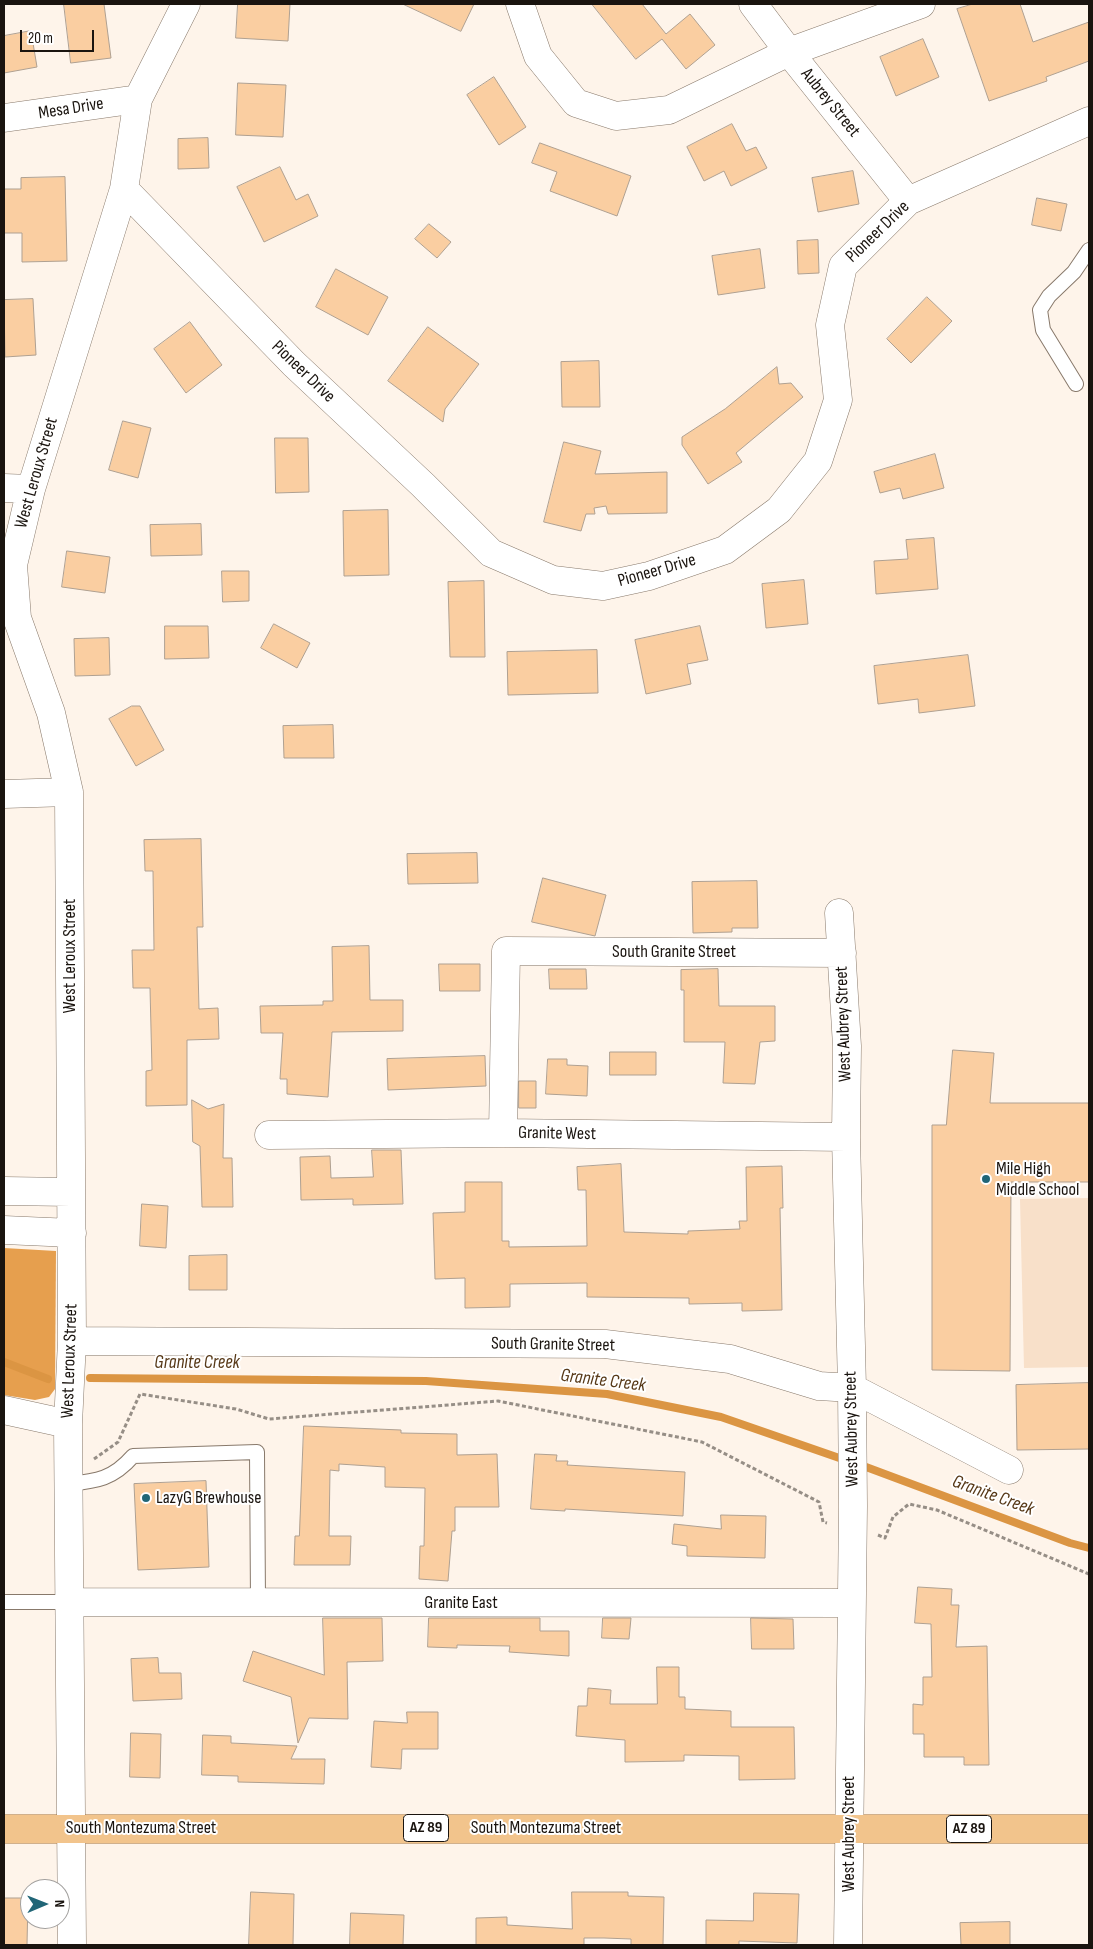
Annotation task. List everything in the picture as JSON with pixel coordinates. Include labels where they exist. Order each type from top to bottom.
[{"type":"main road","name":"South Montezuma Street","points":[[4,1829],[1089,1829]]},
{"type":"street","name":"West Leroux Street","points":[[72,1945],[68,1424],[72,1341],[69,792],[51,713],[16,618],[13,565],[30,489],[124,189],[138,99],[186,4]]},
{"type":"street","points":[[520,4],[538,56],[576,103],[616,116],[669,110],[789,52],[921,4]]},
{"type":"street","name":"Aubrey Street","points":[[754,4],[789,52],[908,201]]},
{"type":"street","name":"Mesa Drive","points":[[4,118],[138,99]]},
{"type":"street","name":"Pioneer Drive","points":[[124,189],[294,364],[423,485],[491,553],[553,580],[603,586],[649,576],[725,550],[779,510],[818,461],[838,400],[830,325],[843,266],[908,201],[1089,121]]},
{"type":"street","points":[[4,488],[30,489]]},
{"type":"street","points":[[4,794],[69,792]]},
{"type":"street","name":"West Aubrey Street","points":[[839,913],[847,1046],[846,1137],[852,1388],[852,1436],[844,1516],[851,1603],[848,1945]]},
{"type":"street","name":"South Granite Street","points":[[503,1133],[506,951],[842,953]]},
{"type":"street","name":"Granite West","points":[[268,1135],[503,1133],[846,1137]]},
{"type":"street","points":[[4,1191],[71,1192]]},
{"type":"street","points":[[4,1230],[72,1232]]},
{"type":"street","name":"South Granite Street","points":[[72,1341],[605,1344],[730,1359],[820,1386],[852,1388],[1009,1470]]},
{"type":"street","points":[[4,1410],[68,1424]]},
{"type":"street","name":"Granite East","points":[[70,1602],[851,1603]]},
{"type":"lane","points":[[1076,384],[1043,330],[1040,310],[1049,296],[1074,272],[1089,250]]},
{"type":"lane","points":[[69,1480],[95,1481],[120,1471],[133,1456],[257,1452],[258,1602]]},
{"type":"lane","points":[[4,1602],[70,1602]]},
{"type":"path","points":[[69,1480],[118,1442],[140,1394],[236,1409],[269,1419],[498,1401],[702,1442],[820,1502],[823,1522],[844,1516]]},
{"type":"path","points":[[876,1533],[885,1538],[893,1516],[908,1504],[938,1510],[1089,1574]]},
{"type":"shaded area","points":[[1089,1198],[1089,1367],[1024,1368],[1020,1199]]},
{"type":"shaded area","points":[[4,1248],[56,1251],[55,1389],[49,1397],[35,1400],[4,1395]]},
{"type":"building","points":[[64,4],[104,4],[111,58],[71,63]]},
{"type":"building","points":[[238,4],[290,4],[288,41],[236,38]]},
{"type":"building","points":[[403,4],[474,4],[461,31]]},
{"type":"building","points":[[592,4],[642,4],[666,34],[690,14],[715,45],[686,69],[662,39],[636,59]]},
{"type":"building","points":[[973,4],[1020,4],[1033,42],[1089,22],[1089,61],[1046,77],[1047,81],[989,101],[957,9]]},
{"type":"building","points":[[31,31],[37,67],[4,73],[4,36]]},
{"type":"building","points":[[923,39],[939,77],[896,96],[880,57]]},
{"type":"building","points":[[494,77],[526,127],[499,145],[467,95]]},
{"type":"building","points":[[238,83],[286,85],[283,137],[236,135]]},
{"type":"building","points":[[732,124],[746,151],[756,147],[767,168],[731,186],[724,171],[704,181],[687,147]]},
{"type":"building","points":[[208,138],[209,168],[178,169],[178,139]]},
{"type":"building","points":[[540,143],[631,176],[617,216],[550,191],[557,172],[532,163]]},
{"type":"building","points":[[280,167],[296,200],[308,194],[318,216],[264,242],[237,187]]},
{"type":"building","points":[[853,171],[859,204],[818,212],[812,178]]},
{"type":"building","points":[[65,177],[67,261],[22,262],[22,233],[4,233],[4,189],[21,189],[21,178]]},
{"type":"building","points":[[1037,198],[1067,204],[1061,231],[1032,225]]},
{"type":"building","points":[[429,224],[451,242],[437,258],[415,239]]},
{"type":"building","points":[[818,240],[819,273],[798,274],[797,241]]},
{"type":"building","points":[[760,249],[765,288],[718,295],[712,256]]},
{"type":"building","points":[[336,269],[388,297],[368,335],[316,307]]},
{"type":"building","points":[[927,297],[952,321],[911,363],[887,339]]},
{"type":"building","points":[[33,299],[36,355],[5,357],[4,300]]},
{"type":"building","points":[[190,322],[222,365],[186,393],[154,349]]},
{"type":"building","points":[[428,327],[479,364],[445,409],[443,422],[388,381]]},
{"type":"building","points":[[599,361],[600,407],[562,407],[561,362]]},
{"type":"building","points":[[777,367],[779,384],[791,383],[803,397],[736,453],[742,462],[708,484],[682,445],[682,437],[725,409]]},
{"type":"building","points":[[123,421],[151,428],[138,478],[109,470]]},
{"type":"building","points":[[275,438],[308,438],[309,492],[276,493]]},
{"type":"building","points":[[564,442],[601,451],[595,474],[667,472],[667,513],[608,514],[606,506],[594,508],[595,514],[586,514],[581,531],[544,522]]},
{"type":"building","points":[[935,454],[944,488],[903,499],[900,488],[880,493],[874,472]]},
{"type":"building","points":[[388,510],[389,575],[344,576],[343,511]]},
{"type":"building","points":[[201,524],[202,555],[151,556],[150,525]]},
{"type":"building","points":[[934,538],[938,589],[876,594],[874,561],[908,559],[906,540]]},
{"type":"building","points":[[67,551],[110,557],[105,593],[62,587]]},
{"type":"building","points":[[222,571],[249,571],[249,601],[223,602]]},
{"type":"building","points":[[804,580],[808,624],[766,628],[762,584]]},
{"type":"building","points":[[484,581],[485,657],[450,657],[448,582]]},
{"type":"building","points":[[274,624],[310,643],[297,668],[261,648]]},
{"type":"building","points":[[165,626],[208,626],[209,658],[165,659]]},
{"type":"building","points":[[700,626],[708,660],[687,664],[691,684],[646,694],[635,640]]},
{"type":"building","points":[[109,638],[110,675],[75,676],[74,639]]},
{"type":"building","points":[[597,650],[598,693],[508,695],[507,652]]},
{"type":"building","points":[[968,655],[975,706],[919,713],[918,699],[878,704],[874,666]]},
{"type":"building","points":[[132,706],[140,706],[164,750],[136,766],[109,719]]},
{"type":"building","points":[[333,725],[334,758],[284,758],[283,726]]},
{"type":"building","points":[[201,839],[203,927],[197,927],[199,1009],[218,1008],[219,1039],[187,1040],[187,1105],[146,1106],[146,1071],[152,1070],[150,988],[133,988],[132,950],[154,950],[153,871],[145,871],[144,840]]},
{"type":"building","points":[[477,853],[478,883],[408,884],[407,854]]},
{"type":"building","points":[[543,878],[606,895],[595,936],[532,922]]},
{"type":"building","points":[[757,881],[758,928],[732,928],[732,932],[693,933],[692,882]]},
{"type":"building","points":[[369,946],[370,1000],[403,1000],[403,1031],[332,1032],[328,1097],[287,1094],[287,1079],[280,1079],[283,1033],[261,1033],[260,1006],[323,1005],[323,1001],[333,1001],[332,947]]},
{"type":"building","points":[[439,964],[480,964],[480,991],[440,991]]},
{"type":"building","points":[[549,969],[586,969],[587,989],[550,989]]},
{"type":"building","points":[[718,969],[719,1006],[775,1006],[775,1041],[760,1042],[755,1084],[723,1083],[725,1042],[684,1042],[684,990],[681,990],[681,970]]},
{"type":"building","points":[[953,1050],[994,1053],[990,1103],[1089,1103],[1089,1182],[1011,1182],[1010,1371],[932,1370],[932,1125],[946,1125]]},
{"type":"building","points":[[610,1052],[656,1052],[656,1075],[610,1075]]},
{"type":"building","points":[[485,1056],[486,1086],[388,1090],[387,1059]]},
{"type":"building","points":[[548,1059],[567,1059],[567,1065],[588,1066],[587,1096],[546,1094]]},
{"type":"building","points":[[519,1081],[536,1081],[536,1108],[519,1108]]},
{"type":"building","points":[[192,1100],[208,1109],[224,1104],[223,1158],[232,1158],[233,1207],[202,1207],[200,1146],[193,1142]]},
{"type":"building","points":[[372,1150],[401,1150],[403,1204],[353,1205],[353,1199],[301,1200],[300,1157],[330,1156],[331,1178],[373,1177]]},
{"type":"building","points":[[621,1164],[624,1232],[688,1234],[688,1231],[740,1229],[739,1221],[747,1221],[746,1167],[782,1166],[783,1208],[780,1208],[782,1310],[742,1311],[742,1303],[689,1304],[689,1298],[587,1297],[587,1283],[510,1284],[510,1307],[465,1308],[465,1278],[435,1279],[433,1213],[465,1212],[465,1182],[502,1182],[502,1241],[509,1241],[509,1247],[587,1246],[586,1190],[578,1190],[577,1167]]},
{"type":"building","points":[[142,1204],[168,1206],[166,1248],[140,1246]]},
{"type":"building","points":[[227,1255],[227,1290],[189,1290],[189,1256]]},
{"type":"building","points":[[1089,1383],[1089,1449],[1017,1450],[1016,1385]]},
{"type":"building","points":[[304,1426],[401,1430],[401,1433],[457,1434],[457,1455],[497,1454],[499,1507],[455,1507],[455,1531],[452,1531],[448,1581],[419,1579],[420,1546],[424,1546],[425,1488],[385,1487],[385,1467],[339,1464],[339,1471],[330,1470],[329,1536],[351,1536],[350,1565],[294,1565],[295,1536],[299,1536]]},
{"type":"building","points":[[535,1454],[557,1455],[556,1461],[568,1461],[567,1465],[685,1472],[683,1516],[565,1509],[565,1511],[531,1509]]},
{"type":"building","points":[[206,1481],[209,1567],[138,1570],[134,1484]]},
{"type":"building","points":[[721,1515],[766,1516],[765,1558],[687,1556],[687,1546],[672,1544],[674,1524],[721,1529]]},
{"type":"building","points":[[918,1587],[952,1589],[951,1605],[959,1605],[956,1647],[987,1646],[989,1765],[964,1765],[964,1757],[924,1757],[924,1734],[913,1734],[913,1704],[923,1705],[923,1677],[932,1677],[931,1624],[915,1623]]},
{"type":"building","points":[[323,1618],[382,1618],[383,1661],[347,1662],[348,1719],[309,1718],[298,1743],[291,1697],[243,1681],[253,1651],[324,1675]]},
{"type":"building","points":[[429,1618],[540,1618],[540,1631],[569,1631],[569,1656],[509,1652],[510,1646],[457,1645],[457,1648],[428,1647]]},
{"type":"building","points":[[603,1618],[631,1618],[629,1639],[602,1638]]},
{"type":"building","points":[[751,1618],[793,1619],[794,1649],[752,1649]]},
{"type":"building","points":[[158,1658],[159,1673],[181,1673],[182,1699],[133,1701],[131,1659]]},
{"type":"building","points":[[657,1667],[679,1667],[679,1697],[685,1697],[685,1709],[731,1711],[731,1727],[794,1727],[795,1779],[739,1780],[739,1756],[684,1755],[684,1761],[625,1762],[625,1740],[576,1736],[578,1706],[587,1706],[588,1688],[611,1690],[610,1704],[657,1704]]},
{"type":"building","points":[[407,1712],[438,1712],[438,1749],[402,1749],[401,1769],[371,1767],[374,1721],[407,1723]]},
{"type":"building","points":[[131,1733],[161,1734],[160,1778],[130,1777]]},
{"type":"building","points":[[203,1735],[231,1736],[231,1743],[297,1746],[291,1759],[325,1759],[324,1784],[238,1782],[238,1776],[202,1775]]},
{"type":"building","points":[[251,1892],[294,1894],[293,1945],[249,1945]]},
{"type":"building","points":[[572,1892],[628,1892],[628,1896],[664,1897],[663,1945],[631,1945],[631,1939],[584,1938],[584,1945],[476,1945],[476,1918],[507,1917],[507,1925],[572,1929]]},
{"type":"building","points":[[754,1893],[799,1894],[797,1943],[739,1941],[739,1945],[706,1945],[706,1920],[753,1921]]},
{"type":"building","points":[[4,1898],[20,1898],[20,1929],[27,1929],[27,1945],[4,1945]]},
{"type":"building","points":[[351,1913],[404,1915],[403,1945],[350,1945]]},
{"type":"building","points":[[1010,1922],[1010,1945],[961,1945],[960,1923]]},
{"type":"waterway","name":"Granite Creek","points":[[4,1362],[48,1379]]},
{"type":"waterway","name":"Granite Creek","points":[[90,1378],[426,1381],[607,1394],[721,1417],[848,1461]]},
{"type":"waterway","name":"Granite Creek","points":[[858,1464],[1070,1543],[1089,1548]]},
{"type":"place","name":"Mile High Middle School","points":[[986,1179]]},
{"type":"place","name":"LazyG Brewhouse","points":[[146,1498]]}]
